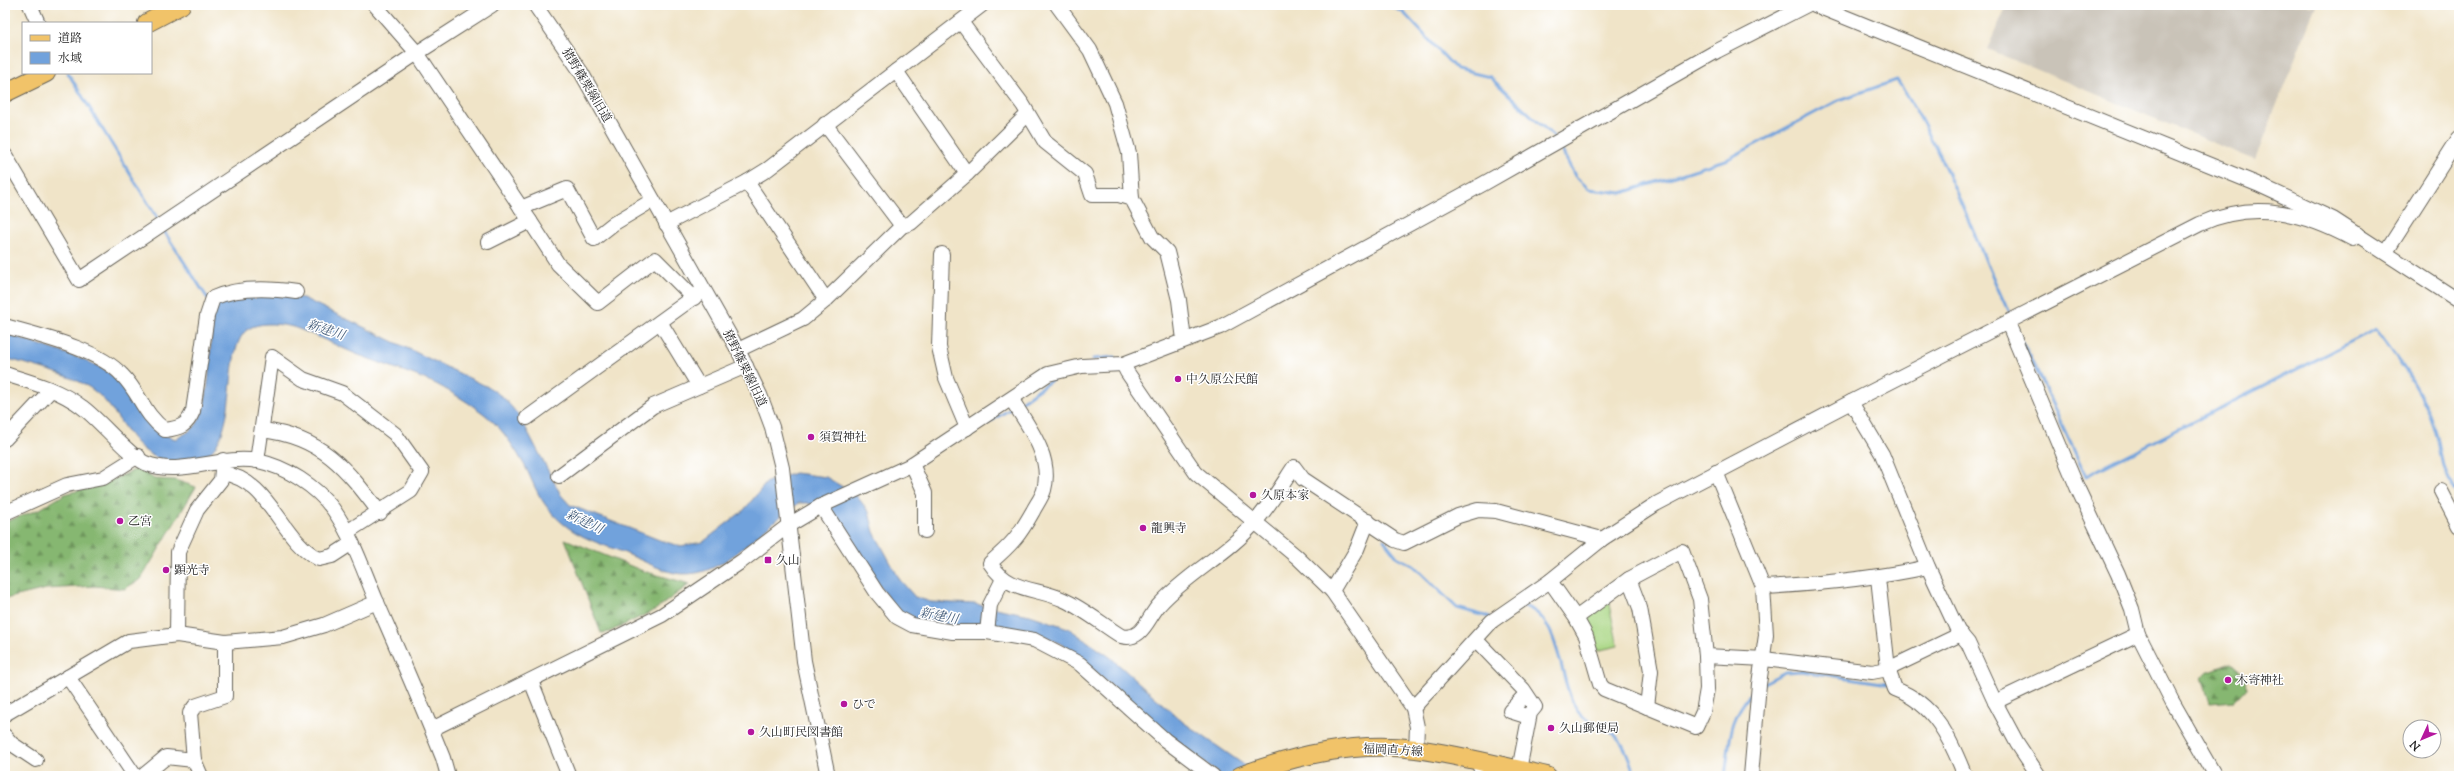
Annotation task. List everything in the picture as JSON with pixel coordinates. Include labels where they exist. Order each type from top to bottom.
[{"type":"main road","points":[[149,22],[181,5]]},
{"type":"main road","points":[[5,93],[44,74]]},
{"type":"main road","name":"福岡直方線","points":[[1240,776],[1260,768],[1305,755],[1362,747],[1416,749],[1480,769],[1519,770],[1547,776]]},
{"type":"street","points":[[30,5],[38,22]]},
{"type":"street","points":[[375,5],[417,53],[558,264],[598,303],[655,259],[699,294],[527,418]]},
{"type":"street","points":[[5,155],[80,280],[417,53],[492,5]]},
{"type":"street","name":"猪野篠栗線旧道","points":[[535,5],[581,72],[666,224],[699,294],[738,350],[772,427],[782,468],[804,661],[828,776]]},
{"type":"street","points":[[666,224],[748,182],[982,5]]},
{"type":"street","points":[[1057,5],[1090,50],[1115,103],[1129,153],[1132,199],[1152,237],[1167,252],[1180,300],[1184,340]]},
{"type":"street","points":[[432,729],[531,681],[662,614],[742,561],[788,525],[821,506],[912,464],[1053,373],[1082,366],[1124,364],[1220,327],[1476,187],[1717,51],[1807,5]]},
{"type":"street","points":[[1816,5],[2257,184],[2333,219],[2386,252],[2459,301]]},
{"type":"street","points":[[961,22],[1023,106],[1027,115],[1045,142],[1085,174],[1092,195],[1119,195],[1132,199]]},
{"type":"street","points":[[896,71],[968,174]]},
{"type":"street","points":[[738,350],[803,319],[826,300],[902,226],[911,223],[968,174],[1027,115]]},
{"type":"street","points":[[825,124],[902,226]]},
{"type":"street","points":[[2386,252],[2459,138]]},
{"type":"street","points":[[748,182],[826,300]]},
{"type":"street","points":[[522,208],[567,189],[594,239],[613,224],[653,200]]},
{"type":"street","points":[[1413,708],[1492,621],[1550,580],[1602,539],[1656,504],[1851,402],[2221,215],[2241,211],[2288,213],[2330,227],[2353,239],[2357,234]]},
{"type":"street","points":[[488,242],[530,221]]},
{"type":"street","points":[[942,254],[939,347],[946,378],[967,428]]},
{"type":"street","points":[[5,326],[44,337],[106,360],[123,375],[152,420],[165,430],[179,428],[188,423],[193,411],[207,316],[213,298],[226,292],[276,290],[296,292]]},
{"type":"street","points":[[660,322],[699,386]]},
{"type":"street","points":[[2008,323],[2077,487],[2118,574],[2132,609],[2138,634],[2172,701],[2215,776]]},
{"type":"street","points":[[223,466],[246,480],[260,492],[293,539],[306,552],[319,559],[332,556],[350,538],[380,513],[411,491],[422,472],[395,434],[342,393],[303,379],[272,357],[257,461]]},
{"type":"street","points":[[1124,364],[1127,372],[1196,473],[1298,557],[1332,591],[1413,708],[1417,727],[1416,749]]},
{"type":"street","points":[[559,476],[653,406],[746,366]]},
{"type":"street","points":[[5,374],[52,390],[82,407],[145,462],[173,469],[223,466],[257,461],[282,470],[311,486],[332,508],[350,538],[432,729],[448,776]]},
{"type":"street","points":[[5,439],[52,390]]},
{"type":"street","points":[[1012,400],[1037,442],[1044,461],[1046,481],[1044,492],[1014,542],[990,563],[1004,579],[1033,592],[1051,594],[1066,600],[1121,636],[1128,638],[1134,636],[1144,628],[1159,604],[1255,522],[1294,467],[1303,479],[1395,540],[1404,543],[1458,516],[1478,510],[1496,511],[1602,539]]},
{"type":"street","points":[[1851,402],[1882,454],[1928,567],[1961,634],[1968,644],[1995,702],[2017,743],[2039,776]]},
{"type":"street","points":[[262,430],[286,433],[314,446],[334,459],[354,478],[380,513]]},
{"type":"street","points":[[5,513],[67,485],[102,478],[138,456]]},
{"type":"street","points":[[912,464],[925,493],[925,531]]},
{"type":"street","points":[[177,635],[178,552],[196,510],[220,480],[223,466]]},
{"type":"street","points":[[1716,472],[1763,587],[1766,635],[1764,659],[1759,684],[1752,776]]},
{"type":"street","points":[[2441,490],[2459,526]]},
{"type":"street","points":[[821,506],[876,593],[897,617],[912,625],[953,632],[987,632],[1034,640],[1080,664],[1165,740],[1213,776]]},
{"type":"street","points":[[1332,591],[1357,549],[1368,521]]},
{"type":"street","points":[[1550,580],[1576,618],[1586,636],[1600,684],[1604,690],[1696,727],[1703,712],[1707,690],[1706,656],[1700,599],[1682,551],[1629,579],[1576,618]]},
{"type":"street","points":[[1763,587],[1835,583],[1878,578],[1928,567]]},
{"type":"street","points":[[1878,578],[1888,669],[1895,689],[1928,708],[1948,738],[1965,776]]},
{"type":"street","points":[[987,632],[990,605],[1004,579]]},
{"type":"street","points":[[1629,579],[1640,608],[1651,671],[1647,707]]},
{"type":"street","points":[[5,714],[129,641],[177,635],[225,642],[283,638],[324,625],[377,602]]},
{"type":"street","points":[[1706,656],[1764,659],[1872,672],[1888,669],[1961,634]]},
{"type":"street","points":[[1995,702],[2138,634]]},
{"type":"street","points":[[1476,640],[1526,694],[1535,707],[1529,718],[1519,770]]},
{"type":"street","points":[[201,776],[194,760],[190,713],[195,706],[225,696],[225,642]]},
{"type":"street","points":[[68,676],[135,776]]},
{"type":"street","points":[[531,681],[569,776]]},
{"type":"street","points":[[1526,694],[1510,711],[1529,718]]},
{"type":"street","points":[[5,736],[12,744],[36,760]]},
{"type":"street","points":[[143,776],[166,757],[194,760]]},
{"type":"shaded area","points":[[2007,5],[2316,5],[2255,160],[1987,49]]},
{"type":"green space","points":[[139,468],[154,479],[175,480],[196,487],[141,579],[124,589],[95,586],[46,589],[5,599],[5,522],[40,509],[65,494],[103,484]]},
{"type":"green space","points":[[565,539],[643,571],[690,584],[655,610],[609,632],[601,633]]},
{"type":"green space","points":[[1608,600],[1618,646],[1596,651],[1585,616]]},
{"type":"green space","points":[[2231,663],[2245,675],[2246,688],[2234,701],[2210,703],[2202,678],[2207,672]]},
{"type":"water","name":"新建川","points":[[272,295],[303,298],[490,388],[504,398],[520,417],[561,495],[570,505],[662,541],[680,546],[703,542],[744,510],[767,482],[795,473],[826,477],[856,495],[869,512],[874,532],[900,580],[915,597],[931,602],[975,604],[1030,615],[1068,628],[1110,657],[1183,722],[1260,776],[1221,776],[1133,706],[1069,648],[1045,636],[992,628],[920,622],[897,612],[831,512],[807,503],[799,503],[727,560],[702,572],[689,574],[675,573],[586,538],[559,521],[552,513],[541,499],[525,466],[510,442],[501,430],[486,416],[434,383],[356,354],[293,327],[272,324],[257,325],[252,327],[241,338],[234,357],[228,405],[223,429],[214,449],[197,461],[171,462],[157,458],[145,451],[136,442],[103,399],[93,390],[63,375],[5,358],[5,333],[85,360],[107,371],[127,391],[158,433],[176,439],[187,433],[196,425],[205,401],[208,386],[212,312],[216,303],[227,298]]},
{"type":"waterway","points":[[38,5],[46,22]]},
{"type":"waterway","points":[[1390,5],[1404,13],[1456,69],[1490,77],[1555,138]]},
{"type":"waterway","points":[[69,74],[159,221]]},
{"type":"waterway","points":[[1559,145],[1575,176],[1589,189],[1622,193],[1728,159],[1839,100],[1897,80],[1945,166],[2011,317]]},
{"type":"waterway","points":[[162,228],[208,299]]},
{"type":"waterway","points":[[2023,342],[2086,476],[2376,329],[2409,375],[2423,400],[2437,435],[2444,471],[2448,479],[2459,493]]},
{"type":"waterway","points":[[1093,359],[1114,357],[1115,360]]},
{"type":"waterway","points":[[1018,404],[1053,379]]},
{"type":"waterway","points":[[986,424],[1012,408]]},
{"type":"waterway","points":[[1384,540],[1397,557],[1414,566],[1457,608],[1489,617]]},
{"type":"waterway","points":[[1522,606],[1535,611],[1544,621],[1551,633],[1574,705],[1587,720],[1617,737],[1624,747],[1635,776]]},
{"type":"waterway","points":[[1764,683],[1785,672],[1801,671],[1889,684]]},
{"type":"waterway","points":[[1725,776],[1734,721],[1738,712],[1753,691]]},
{"type":"waterway","points":[[1923,698],[1932,706]]},
{"type":"place","name":"中久原公民館","points":[[1178,379]]},
{"type":"place","name":"須賀神社","points":[[811,437]]},
{"type":"place","name":"久原本家","points":[[1253,495]]},
{"type":"place","name":"乙宮","points":[[120,521]]},
{"type":"place","name":"龍興寺","points":[[1143,528]]},
{"type":"place","name":"久山","points":[[768,560]]},
{"type":"place","name":"顕光寺","points":[[166,570]]},
{"type":"place","name":"木寄神社","points":[[2228,680]]},
{"type":"place","name":"ひで","points":[[844,704]]},
{"type":"place","name":"久山郵便局","points":[[1551,728]]},
{"type":"place","name":"久山町民図書館","points":[[751,732]]}]
